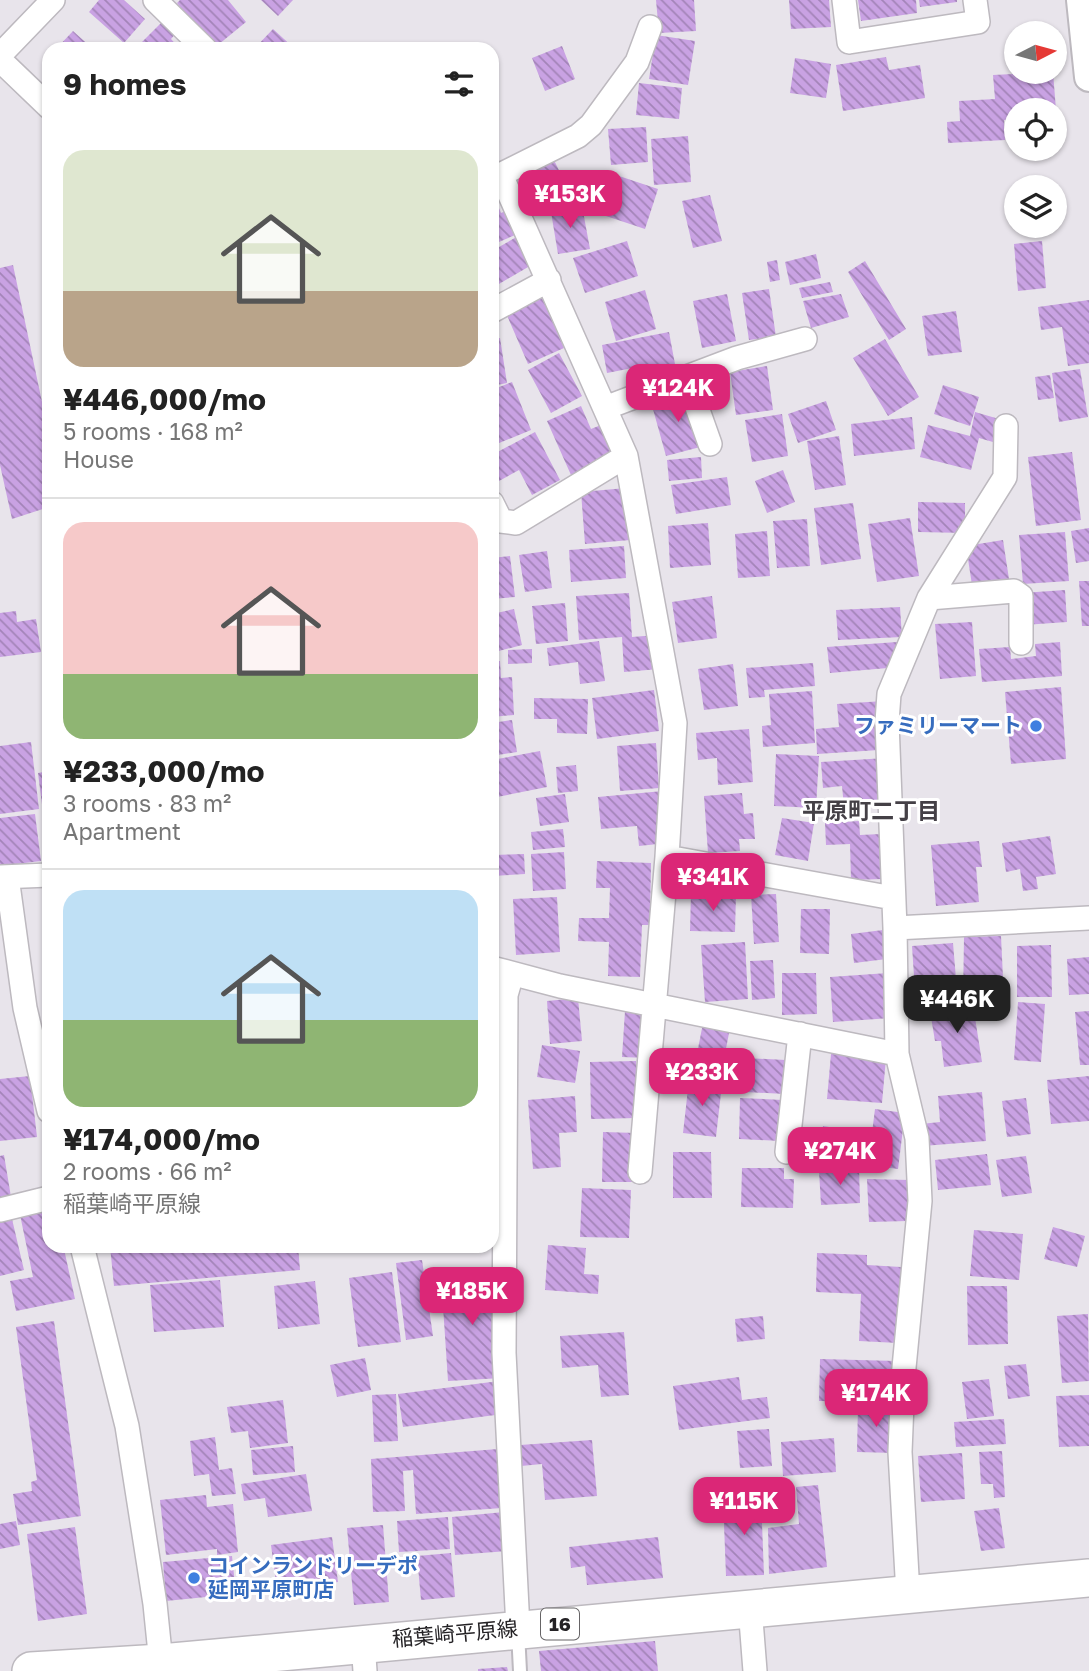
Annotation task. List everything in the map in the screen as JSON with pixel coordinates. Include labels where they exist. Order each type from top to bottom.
[{"type":"main road","name":"稲葉崎平原線","points":[[31,1671],[161,1663],[364,1657],[517,1628],[1089,1578]]},
{"type":"street","points":[[42,100],[0,57],[53,0]]},
{"type":"street","points":[[155,0],[198,42]]},
{"type":"street","points":[[844,0],[849,42],[978,22],[975,0]]},
{"type":"street","points":[[1081,0],[1089,77]]},
{"type":"street","points":[[499,176],[578,136],[591,125],[637,62],[650,27]]},
{"type":"street","points":[[499,183],[549,281],[626,456],[674,723],[667,857],[640,1172]]},
{"type":"street","points":[[499,307],[549,281]]},
{"type":"street","points":[[606,408],[737,358],[805,339]]},
{"type":"street","points":[[687,379],[710,444]]},
{"type":"street","points":[[908,1594],[900,1452],[904,1366],[920,1201],[917,1138],[897,1054],[887,722],[889,694],[929,598],[1005,477],[1006,426]]},
{"type":"street","points":[[499,517],[501,521],[516,523],[626,456]]},
{"type":"street","points":[[929,598],[1014,592],[1021,596],[1021,643]]},
{"type":"street","points":[[667,857],[893,898]]},
{"type":"street","points":[[42,875],[3,877],[25,1008],[42,1081]]},
{"type":"street","points":[[895,928],[1089,918]]},
{"type":"street","points":[[517,1628],[504,1353],[506,995],[502,971],[897,1054]]},
{"type":"street","points":[[787,1152],[800,1034]]},
{"type":"street","points":[[0,1210],[42,1200]]},
{"type":"street","points":[[84,1253],[127,1426],[155,1604],[161,1663]]},
{"type":"street","points":[[750,1607],[755,1671]]},
{"type":"lane","points":[[517,1628],[520,1671]]},
{"type":"building","points":[[99,0],[124,0],[145,19],[123,42],[89,12]]},
{"type":"building","points":[[180,0],[228,0],[246,22],[222,42],[208,42],[177,3]]},
{"type":"building","points":[[261,0],[293,0],[278,16]]},
{"type":"building","points":[[656,0],[694,0],[696,31],[659,33]]},
{"type":"building","points":[[789,0],[829,0],[831,27],[791,29]]},
{"type":"building","points":[[858,0],[916,0],[917,13],[861,21]]},
{"type":"building","points":[[919,0],[957,0],[957,2],[920,7]]},
{"type":"building","points":[[163,21],[176,33],[171,39],[174,42],[142,42]]},
{"type":"building","points":[[273,29],[287,42],[261,42]]},
{"type":"building","points":[[73,31],[85,42],[63,42]]},
{"type":"building","points":[[656,35],[695,41],[688,85],[649,79]]},
{"type":"building","points":[[562,46],[575,79],[545,91],[532,58]]},
{"type":"building","points":[[886,57],[889,70],[920,65],[925,98],[843,111],[836,65]]},
{"type":"building","points":[[795,58],[831,64],[826,98],[790,93]]},
{"type":"building","points":[[1004,74],[1004,84],[1054,84],[1055,98],[1004,98],[1004,140],[948,143],[947,122],[960,121],[959,101],[995,99],[993,75]]},
{"type":"building","points":[[639,83],[682,88],[679,119],[636,115]]},
{"type":"building","points":[[646,127],[648,162],[611,165],[608,129]]},
{"type":"building","points":[[688,136],[691,182],[654,185],[651,139]]},
{"type":"building","points":[[551,154],[572,197],[541,213],[519,169]]},
{"type":"building","points":[[619,176],[658,189],[645,229],[606,216]]},
{"type":"building","points":[[710,195],[722,241],[693,248],[682,201]]},
{"type":"building","points":[[582,206],[590,249],[558,254],[551,212]]},
{"type":"building","points":[[499,208],[501,213],[512,208],[522,232],[499,242]]},
{"type":"building","points":[[520,235],[535,263],[499,284],[499,247]]},
{"type":"building","points":[[627,241],[638,276],[585,293],[573,258]]},
{"type":"building","points":[[1042,241],[1046,288],[1018,291],[1014,244]]},
{"type":"building","points":[[816,254],[821,278],[790,285],[785,262]]},
{"type":"building","points":[[777,260],[780,280],[770,282],[767,262]]},
{"type":"building","points":[[865,261],[906,329],[889,340],[848,272]]},
{"type":"building","points":[[13,265],[42,402],[42,509],[12,519],[0,465],[0,268]]},
{"type":"building","points":[[830,282],[833,292],[802,298],[799,288]]},
{"type":"building","points":[[769,289],[776,337],[749,340],[742,293]]},
{"type":"building","points":[[645,290],[656,329],[616,341],[605,302]]},
{"type":"building","points":[[727,294],[736,341],[702,348],[693,301]]},
{"type":"building","points":[[841,294],[849,317],[811,328],[803,301]]},
{"type":"building","points":[[542,297],[564,348],[528,364],[506,313]]},
{"type":"building","points":[[1089,300],[1089,363],[1068,366],[1062,327],[1041,330],[1038,307]]},
{"type":"building","points":[[956,311],[962,352],[928,356],[922,316]]},
{"type":"building","points":[[669,332],[677,375],[646,381],[643,366],[607,373],[602,345]]},
{"type":"building","points":[[499,338],[507,383],[499,385]]},
{"type":"building","points":[[885,339],[919,397],[888,416],[853,358]]},
{"type":"building","points":[[559,353],[582,396],[551,413],[528,370]]},
{"type":"building","points":[[767,366],[773,410],[736,415],[730,372]]},
{"type":"building","points":[[1080,369],[1088,417],[1059,422],[1052,373]]},
{"type":"building","points":[[1050,375],[1054,398],[1038,400],[1035,377]]},
{"type":"building","points":[[512,382],[531,430],[499,443],[499,387]]},
{"type":"building","points":[[943,385],[979,397],[970,426],[934,414]]},
{"type":"building","points":[[689,391],[704,446],[666,456],[651,402]]},
{"type":"building","points":[[826,401],[836,430],[798,443],[788,414]]},
{"type":"building","points":[[581,406],[591,429],[601,425],[615,455],[571,475],[547,421]]},
{"type":"building","points":[[975,412],[999,419],[993,442],[979,438],[971,470],[920,457],[928,425],[970,436]]},
{"type":"building","points":[[782,414],[788,456],[752,462],[745,420]]},
{"type":"building","points":[[912,417],[915,449],[854,456],[851,424]]},
{"type":"building","points":[[535,432],[560,480],[532,495],[519,470],[499,481],[499,451]]},
{"type":"building","points":[[839,436],[846,485],[815,490],[807,441]]},
{"type":"building","points":[[1072,452],[1081,520],[1036,526],[1028,457]]},
{"type":"building","points":[[701,457],[702,478],[669,481],[667,460]]},
{"type":"building","points":[[783,470],[795,502],[767,513],[755,481]]},
{"type":"building","points":[[727,477],[731,505],[676,514],[671,485]]},
{"type":"building","points":[[626,488],[630,540],[585,544],[581,492]]},
{"type":"building","points":[[918,502],[965,503],[965,533],[918,532]]},
{"type":"building","points":[[853,503],[861,559],[821,565],[814,508]]},
{"type":"building","points":[[910,518],[919,576],[877,582],[868,524]]},
{"type":"building","points":[[807,519],[810,566],[777,568],[773,521]]},
{"type":"building","points":[[708,523],[711,565],[670,568],[668,526]]},
{"type":"building","points":[[1089,528],[1089,561],[1076,563],[1071,531]]},
{"type":"building","points":[[767,531],[770,576],[738,578],[735,534]]},
{"type":"building","points":[[1065,532],[1069,581],[1023,584],[1019,535]]},
{"type":"building","points":[[1003,540],[1009,579],[972,585],[966,546]]},
{"type":"building","points":[[624,546],[626,578],[571,582],[569,550]]},
{"type":"building","points":[[547,551],[552,588],[525,592],[519,555]]},
{"type":"building","points":[[510,556],[515,597],[499,598],[499,557]]},
{"type":"building","points":[[1079,581],[1089,581],[1089,626],[1082,626]]},
{"type":"building","points":[[1065,590],[1067,622],[1024,625],[1022,593]]},
{"type":"building","points":[[629,593],[632,637],[657,635],[659,669],[624,672],[622,637],[579,640],[576,596]]},
{"type":"building","points":[[712,596],[717,638],[678,643],[672,602]]},
{"type":"building","points":[[565,603],[568,641],[536,644],[532,606]]},
{"type":"building","points":[[900,607],[902,637],[838,640],[836,610]]},
{"type":"building","points":[[514,609],[522,645],[499,651],[499,612]]},
{"type":"building","points":[[16,611],[17,622],[36,619],[41,652],[0,657],[0,613]]},
{"type":"building","points":[[972,622],[976,676],[940,679],[935,624]]},
{"type":"building","points":[[599,641],[605,681],[580,684],[578,662],[549,666],[547,648]]},
{"type":"building","points":[[897,642],[899,667],[830,673],[827,647]]},
{"type":"building","points":[[1060,642],[1062,676],[982,682],[979,649],[1010,647],[1011,659],[1036,656],[1035,644]]},
{"type":"building","points":[[532,649],[532,663],[508,664],[508,650]]},
{"type":"building","points":[[499,661],[501,678],[512,677],[514,715],[499,716]]},
{"type":"building","points":[[813,663],[815,686],[764,690],[765,697],[749,698],[746,668]]},
{"type":"building","points":[[733,664],[738,706],[704,710],[698,669]]},
{"type":"building","name":"ファミリーマート","points":[[1061,687],[1066,759],[1011,764],[1005,692]]},
{"type":"building","points":[[654,690],[659,731],[597,739],[592,698]]},
{"type":"building","points":[[812,691],[815,743],[763,747],[762,726],[771,725],[769,694]]},
{"type":"building","points":[[534,698],[588,699],[587,734],[557,733],[557,719],[534,719]]},
{"type":"building","points":[[884,701],[879,750],[817,754],[816,729],[839,727],[837,704]]},
{"type":"building","points":[[512,720],[517,752],[499,755],[499,722]]},
{"type":"building","points":[[749,729],[753,782],[718,785],[717,758],[698,760],[696,733]]},
{"type":"building","points":[[31,742],[39,809],[0,814],[0,746]]},
{"type":"building","points":[[656,743],[659,788],[620,791],[617,746]]},
{"type":"building","points":[[540,751],[547,787],[499,797],[499,759]]},
{"type":"building","points":[[776,754],[819,756],[816,808],[774,806]]},
{"type":"building","points":[[886,758],[887,783],[878,783],[879,804],[844,807],[842,786],[823,788],[821,762]]},
{"type":"building","points":[[576,765],[578,791],[558,793],[556,767]]},
{"type":"building","points":[[42,772],[42,804],[38,773]]},
{"type":"building","points":[[663,791],[667,843],[639,846],[637,826],[601,829],[598,797]]},
{"type":"building","points":[[742,793],[744,814],[753,813],[755,839],[739,839],[740,851],[708,853],[704,796]]},
{"type":"building","points":[[565,794],[569,822],[540,826],[536,798]]},
{"type":"building","points":[[35,814],[41,861],[0,866],[0,818]]},
{"type":"building","points":[[782,818],[814,823],[808,861],[775,855]]},
{"type":"building","points":[[859,821],[860,835],[881,834],[883,879],[851,880],[850,844],[826,845],[825,823]]},
{"type":"building","points":[[563,829],[565,847],[533,850],[531,832]]},
{"type":"building","points":[[1050,836],[1056,874],[1036,877],[1038,889],[1023,891],[1020,869],[1006,872],[1002,843]]},
{"type":"building","points":[[979,841],[982,867],[976,867],[979,902],[936,906],[931,845]]},
{"type":"building","points":[[564,852],[566,889],[533,891],[531,854]]},
{"type":"building","points":[[524,854],[525,874],[499,876],[499,855]]},
{"type":"building","points":[[597,861],[651,863],[650,925],[642,925],[640,977],[608,976],[609,942],[578,941],[579,918],[609,918],[610,888],[596,888]]},
{"type":"building","points":[[691,893],[736,894],[735,932],[690,931]]},
{"type":"building","points":[[776,894],[779,942],[754,944],[751,895]]},
{"type":"building","points":[[557,897],[560,952],[516,955],[513,899]]},
{"type":"building","points":[[801,909],[830,909],[829,954],[800,953]]},
{"type":"building","points":[[891,929],[895,958],[854,963],[851,934]]},
{"type":"building","points":[[1001,936],[1004,999],[963,1001],[964,937]]},
{"type":"building","points":[[745,942],[748,999],[705,1002],[701,945]]},
{"type":"building","points":[[953,943],[958,1003],[916,1006],[912,946]]},
{"type":"building","points":[[1051,945],[1052,997],[1017,997],[1017,946]]},
{"type":"building","points":[[1089,957],[1089,994],[1069,995],[1067,959]]},
{"type":"building","points":[[773,960],[775,998],[752,1000],[750,961]]},
{"type":"building","points":[[499,970],[502,1031],[499,1031]]},
{"type":"building","points":[[782,973],[816,973],[817,1014],[782,1015]]},
{"type":"building","points":[[888,973],[891,1018],[833,1022],[830,977]]},
{"type":"building","points":[[578,998],[582,1041],[550,1044],[547,1001]]},
{"type":"building","points":[[1018,1002],[1045,1004],[1041,1062],[1014,1060]]},
{"type":"building","points":[[973,1005],[982,1062],[944,1067],[941,1041],[935,1041],[930,1011]]},
{"type":"building","points":[[625,1011],[651,1013],[647,1058],[622,1057]]},
{"type":"building","points":[[1089,1011],[1089,1065],[1080,1065],[1075,1012]]},
{"type":"building","points":[[704,1018],[731,1023],[721,1074],[694,1069]]},
{"type":"building","points":[[542,1045],[580,1051],[575,1083],[537,1077]]},
{"type":"building","points":[[831,1054],[886,1058],[882,1103],[827,1099]]},
{"type":"building","points":[[746,1058],[786,1060],[785,1094],[745,1092]]},
{"type":"building","points":[[636,1061],[637,1118],[591,1119],[590,1062]]},
{"type":"building","points":[[30,1076],[37,1137],[0,1141],[0,1079]]},
{"type":"building","points":[[1089,1076],[1089,1121],[1051,1124],[1047,1080]]},
{"type":"building","points":[[689,1080],[722,1084],[716,1137],[683,1133]]},
{"type":"building","points":[[982,1092],[986,1141],[923,1146],[921,1124],[940,1122],[938,1096]]},
{"type":"building","points":[[575,1096],[577,1132],[559,1133],[561,1167],[533,1169],[528,1100]]},
{"type":"building","points":[[740,1098],[783,1100],[780,1141],[739,1139]]},
{"type":"building","points":[[1026,1098],[1031,1134],[1007,1137],[1002,1101]]},
{"type":"building","points":[[875,1109],[905,1113],[898,1169],[868,1165]]},
{"type":"building","points":[[823,1126],[868,1133],[863,1168],[819,1161]]},
{"type":"building","points":[[603,1132],[637,1133],[636,1182],[602,1182]]},
{"type":"building","points":[[673,1152],[711,1152],[712,1198],[673,1198]]},
{"type":"building","points":[[987,1154],[991,1185],[938,1190],[935,1160]]},
{"type":"building","points":[[4,1155],[12,1203],[0,1205],[0,1156]]},
{"type":"building","points":[[1026,1156],[1032,1193],[1002,1197],[996,1160]]},
{"type":"building","points":[[742,1168],[784,1168],[784,1179],[794,1179],[793,1208],[741,1207]]},
{"type":"building","points":[[859,1168],[860,1203],[821,1205],[819,1171]]},
{"type":"building","points":[[867,1179],[910,1180],[908,1221],[869,1222]]},
{"type":"building","points":[[582,1188],[631,1190],[629,1238],[580,1237]]},
{"type":"building","points":[[42,1205],[42,1253],[65,1253],[75,1299],[16,1311],[10,1281],[33,1277],[19,1210]]},
{"type":"building","points":[[12,1219],[24,1270],[0,1276],[0,1221]]},
{"type":"building","points":[[1053,1227],[1085,1236],[1077,1267],[1044,1259]]},
{"type":"building","points":[[974,1230],[1023,1234],[1019,1280],[970,1276]]},
{"type":"building","points":[[548,1245],[586,1248],[584,1274],[599,1275],[598,1294],[545,1290]]},
{"type":"building","points":[[111,1253],[299,1253],[300,1270],[114,1286]]},
{"type":"building","points":[[817,1253],[867,1255],[867,1265],[901,1267],[898,1343],[859,1341],[861,1294],[816,1292]]},
{"type":"building","points":[[422,1260],[433,1336],[406,1340],[396,1263]]},
{"type":"building","points":[[392,1272],[401,1342],[358,1347],[349,1278]]},
{"type":"building","points":[[496,1273],[502,1378],[448,1381],[441,1276]]},
{"type":"building","points":[[220,1280],[224,1327],[154,1332],[150,1285]]},
{"type":"building","points":[[315,1281],[320,1324],[278,1329],[274,1286]]},
{"type":"building","points":[[967,1286],[1007,1286],[1008,1344],[968,1345]]},
{"type":"building","points":[[1088,1314],[1089,1381],[1062,1383],[1057,1316]]},
{"type":"building","points":[[763,1316],[765,1339],[737,1342],[735,1319]]},
{"type":"building","points":[[54,1321],[81,1516],[18,1525],[13,1494],[32,1491],[31,1482],[37,1480],[16,1327]]},
{"type":"building","points":[[624,1332],[629,1395],[601,1397],[598,1365],[562,1368],[560,1336]]},
{"type":"building","points":[[365,1358],[371,1390],[337,1397],[330,1365]]},
{"type":"building","points":[[820,1359],[897,1361],[897,1402],[819,1401]]},
{"type":"building","points":[[1026,1364],[1030,1396],[1008,1399],[1004,1366]]},
{"type":"building","points":[[739,1377],[742,1400],[767,1397],[770,1418],[679,1430],[673,1386]]},
{"type":"building","points":[[989,1379],[994,1416],[967,1419],[962,1382]]},
{"type":"building","points":[[499,1381],[503,1414],[403,1427],[398,1394]]},
{"type":"building","points":[[396,1394],[398,1441],[374,1442],[372,1395]]},
{"type":"building","points":[[1089,1395],[1089,1446],[1059,1447],[1056,1396]]},
{"type":"building","points":[[283,1400],[288,1443],[250,1448],[248,1431],[231,1433],[227,1407]]},
{"type":"building","points":[[858,1405],[896,1407],[895,1453],[857,1452]]},
{"type":"building","points":[[1004,1419],[1006,1444],[956,1447],[954,1422]]},
{"type":"building","points":[[769,1429],[772,1466],[740,1468],[737,1431]]},
{"type":"building","points":[[215,1437],[219,1470],[232,1468],[236,1494],[212,1496],[209,1474],[194,1476],[190,1441]]},
{"type":"building","points":[[834,1438],[836,1472],[783,1476],[781,1442]]},
{"type":"building","points":[[592,1440],[597,1496],[545,1500],[542,1464],[521,1466],[520,1445]]},
{"type":"building","points":[[293,1446],[295,1472],[253,1475],[251,1450]]},
{"type":"building","points":[[498,1449],[502,1508],[416,1514],[413,1470],[403,1471],[405,1511],[373,1512],[371,1459]]},
{"type":"building","points":[[1002,1451],[1005,1497],[994,1498],[993,1484],[981,1484],[979,1452]]},
{"type":"building","points":[[962,1453],[965,1499],[921,1502],[918,1456]]},
{"type":"building","points":[[306,1474],[312,1511],[268,1517],[265,1498],[244,1501],[241,1484]]},
{"type":"building","points":[[818,1485],[827,1567],[769,1574],[768,1528],[799,1524],[796,1487]]},
{"type":"building","points":[[206,1495],[207,1507],[233,1504],[238,1552],[217,1555],[217,1549],[166,1555],[160,1500]]},
{"type":"building","points":[[761,1497],[764,1575],[726,1576],[723,1498]]},
{"type":"building","points":[[999,1508],[1005,1548],[981,1551],[974,1511]]},
{"type":"building","points":[[504,1512],[508,1551],[455,1555],[452,1517]]},
{"type":"building","points":[[448,1517],[450,1549],[399,1552],[397,1521]]},
{"type":"building","points":[[16,1521],[20,1545],[0,1549],[0,1524]]},
{"type":"building","points":[[383,1525],[389,1602],[354,1605],[347,1528]]},
{"type":"building","points":[[75,1527],[87,1614],[38,1621],[27,1534]]},
{"type":"building","points":[[332,1537],[338,1582],[277,1590],[271,1545]]},
{"type":"building","points":[[658,1537],[663,1578],[587,1585],[585,1566],[571,1568],[569,1547]]},
{"type":"building","points":[[451,1553],[455,1597],[421,1600],[417,1556]]},
{"type":"building","points":[[232,1556],[236,1594],[166,1601],[163,1562]]},
{"type":"building","points":[[655,1641],[658,1671],[541,1671],[539,1651]]},
{"type":"building","points":[[507,1667],[508,1671],[478,1671],[478,1669]]},
{"type":"place","name":"ファミリーマート","points":[[1036,726]]},
{"type":"place","name":"コインランドリーデポ 延岡平原町店","points":[[194,1578]]},
{"type":"district","name":"平原町二丁目","points":[[871,811]]}]
